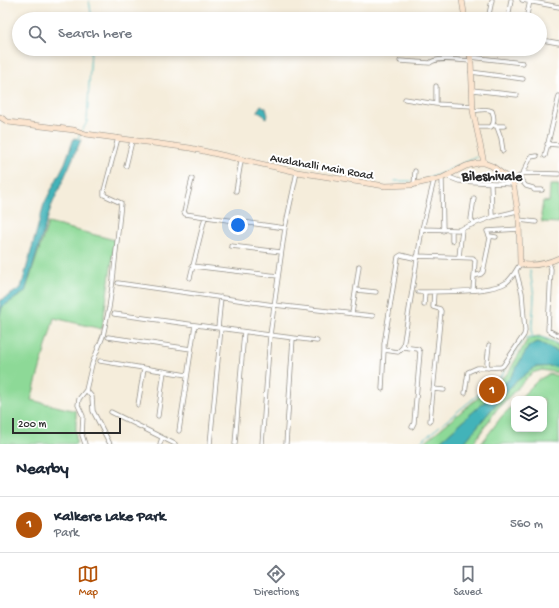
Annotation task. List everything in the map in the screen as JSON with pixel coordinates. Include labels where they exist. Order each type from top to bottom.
[{"type":"main road","points":[[462,0],[464,12]]},
{"type":"main road","points":[[470,56],[473,108],[484,163],[492,166],[513,183],[519,229],[520,264],[529,266],[549,263],[559,258]]},
{"type":"main road","name":"Avalahalli Main Road","points":[[0,117],[8,122],[74,130],[86,134],[190,148],[241,161],[297,172],[385,186],[414,185],[444,177],[466,166],[484,163]]},
{"type":"street","points":[[489,12],[492,0]]},
{"type":"street","points":[[509,12],[511,0]]},
{"type":"street","points":[[522,0],[559,7]]},
{"type":"street","points":[[528,12],[530,1]]},
{"type":"street","points":[[547,41],[559,43]]},
{"type":"street","points":[[400,61],[430,63],[433,60],[439,59],[471,59],[523,63]]},
{"type":"street","points":[[471,72],[523,79]]},
{"type":"street","points":[[436,86],[436,104]]},
{"type":"street","points":[[472,90],[517,94]]},
{"type":"street","points":[[545,156],[559,96]]},
{"type":"street","points":[[405,98],[436,104],[486,109],[492,111],[494,122],[492,125]]},
{"type":"street","points":[[476,127],[491,127],[492,125],[497,127],[504,126]]},
{"type":"street","points":[[497,127],[501,138],[503,151]]},
{"type":"street","points":[[85,444],[82,435],[83,416],[78,405],[79,399],[86,390],[92,364],[103,336],[109,308],[121,203],[108,198],[104,195],[104,191],[118,138]]},
{"type":"street","points":[[126,166],[132,141]]},
{"type":"street","points":[[547,144],[559,145]]},
{"type":"street","points":[[443,231],[444,177],[459,181],[491,184],[513,183],[523,173],[531,157],[537,156]]},
{"type":"street","points":[[236,191],[241,161]]},
{"type":"street","points":[[414,185],[415,171]]},
{"type":"street","points":[[262,444],[270,335],[281,252],[297,172]]},
{"type":"street","points":[[523,173],[559,174]]},
{"type":"street","points":[[518,178],[526,186],[533,188],[534,190],[542,190]]},
{"type":"street","points":[[192,179],[184,213],[285,228]]},
{"type":"street","points":[[384,350],[398,352],[403,347],[422,229],[434,180]]},
{"type":"street","points":[[491,184],[492,217]]},
{"type":"street","points":[[474,198],[471,219],[474,224]]},
{"type":"street","points":[[422,229],[443,231],[462,229],[492,217],[517,211]]},
{"type":"street","points":[[190,278],[205,217]]},
{"type":"street","points":[[518,220],[536,222]]},
{"type":"street","points":[[459,257],[462,229]]},
{"type":"street","points":[[496,237],[487,235],[487,231],[519,229]]},
{"type":"street","points":[[452,230],[452,241]]},
{"type":"street","points":[[474,276],[483,272],[490,236]]},
{"type":"street","points":[[231,246],[281,252]]},
{"type":"street","points":[[382,389],[384,344],[398,257],[401,255],[417,258],[474,258],[473,290]]},
{"type":"street","points":[[549,263],[551,269],[548,330],[559,336]]},
{"type":"street","points":[[418,292],[486,289],[508,281],[520,264]]},
{"type":"street","points":[[192,266],[278,276]]},
{"type":"street","points":[[352,314],[359,266]]},
{"type":"street","points":[[466,393],[468,372],[473,369],[504,366],[524,334],[522,293],[516,271]]},
{"type":"street","points":[[118,283],[274,305],[373,316]]},
{"type":"street","points":[[356,290],[376,292]]},
{"type":"street","points":[[424,304],[425,292]]},
{"type":"street","points":[[430,421],[441,311],[433,307],[434,292]]},
{"type":"street","points":[[210,444],[220,328],[221,297]]},
{"type":"street","points":[[114,314],[317,341]]},
{"type":"street","points":[[179,430],[195,325]]},
{"type":"street","points":[[235,444],[244,332]]},
{"type":"street","points":[[108,337],[191,349]]},
{"type":"street","points":[[286,444],[293,338]]},
{"type":"street","points":[[488,368],[487,363],[489,345]]},
{"type":"street","points":[[403,347],[418,349],[420,352],[414,423],[412,427]]},
{"type":"street","points":[[100,361],[188,375]]},
{"type":"street","points":[[138,405],[144,368]]},
{"type":"street","points":[[158,416],[164,371]]},
{"type":"street","points":[[433,389],[444,390]]},
{"type":"street","points":[[86,390],[92,397],[93,410],[110,444]]},
{"type":"street","points":[[111,412],[175,444]]},
{"type":"street","points":[[160,444],[162,438]]},
{"type":"green space","points":[[550,185],[559,185],[559,223],[542,222],[541,215],[543,201],[549,202]]},
{"type":"green space","points":[[48,223],[115,240],[102,329],[54,318],[31,400],[76,411],[76,444],[0,444],[0,315],[2,307],[25,292]]},
{"type":"green space","points":[[539,336],[559,346],[559,352],[538,342],[529,346],[509,380],[437,444],[422,444],[508,373],[527,340]]},
{"type":"green space","points":[[559,366],[559,373],[542,370],[532,373],[497,409],[473,444],[463,444],[514,383],[535,367]]},
{"type":"green space","points":[[549,374],[559,376],[559,444],[481,444],[502,416],[511,407],[511,432],[547,432],[547,396],[522,396],[538,380]]},
{"type":"water","points":[[261,105],[266,108],[268,116],[266,118],[258,112]]},
{"type":"water","points":[[74,138],[81,140],[51,207],[25,292],[2,307],[0,315],[0,301],[21,288],[44,204],[65,163]]},
{"type":"water","points":[[538,342],[559,352],[559,366],[535,367],[514,383],[463,444],[437,444],[509,380],[529,346]]},
{"type":"waterway","points":[[89,0],[91,12]]},
{"type":"waterway","points":[[82,131],[87,122],[91,56]]},
{"type":"waterway","points":[[77,140],[80,134]]},
{"type":"waterway","points":[[423,180],[477,157]]},
{"type":"waterway","points":[[395,181],[411,181]]},
{"type":"waterway","points":[[530,270],[534,296],[532,335]]},
{"type":"waterway","points":[[525,338],[543,338],[559,345]]},
{"type":"waterway","points":[[418,444],[502,375],[522,342]]},
{"type":"waterway","points":[[552,366],[559,367]]},
{"type":"waterway","points":[[495,393],[500,386],[511,377]]},
{"type":"place","name":"Kalkere Lake Park","points":[[492,390]]},
{"type":"district","name":"Bileshivale","points":[[492,175]]}]
